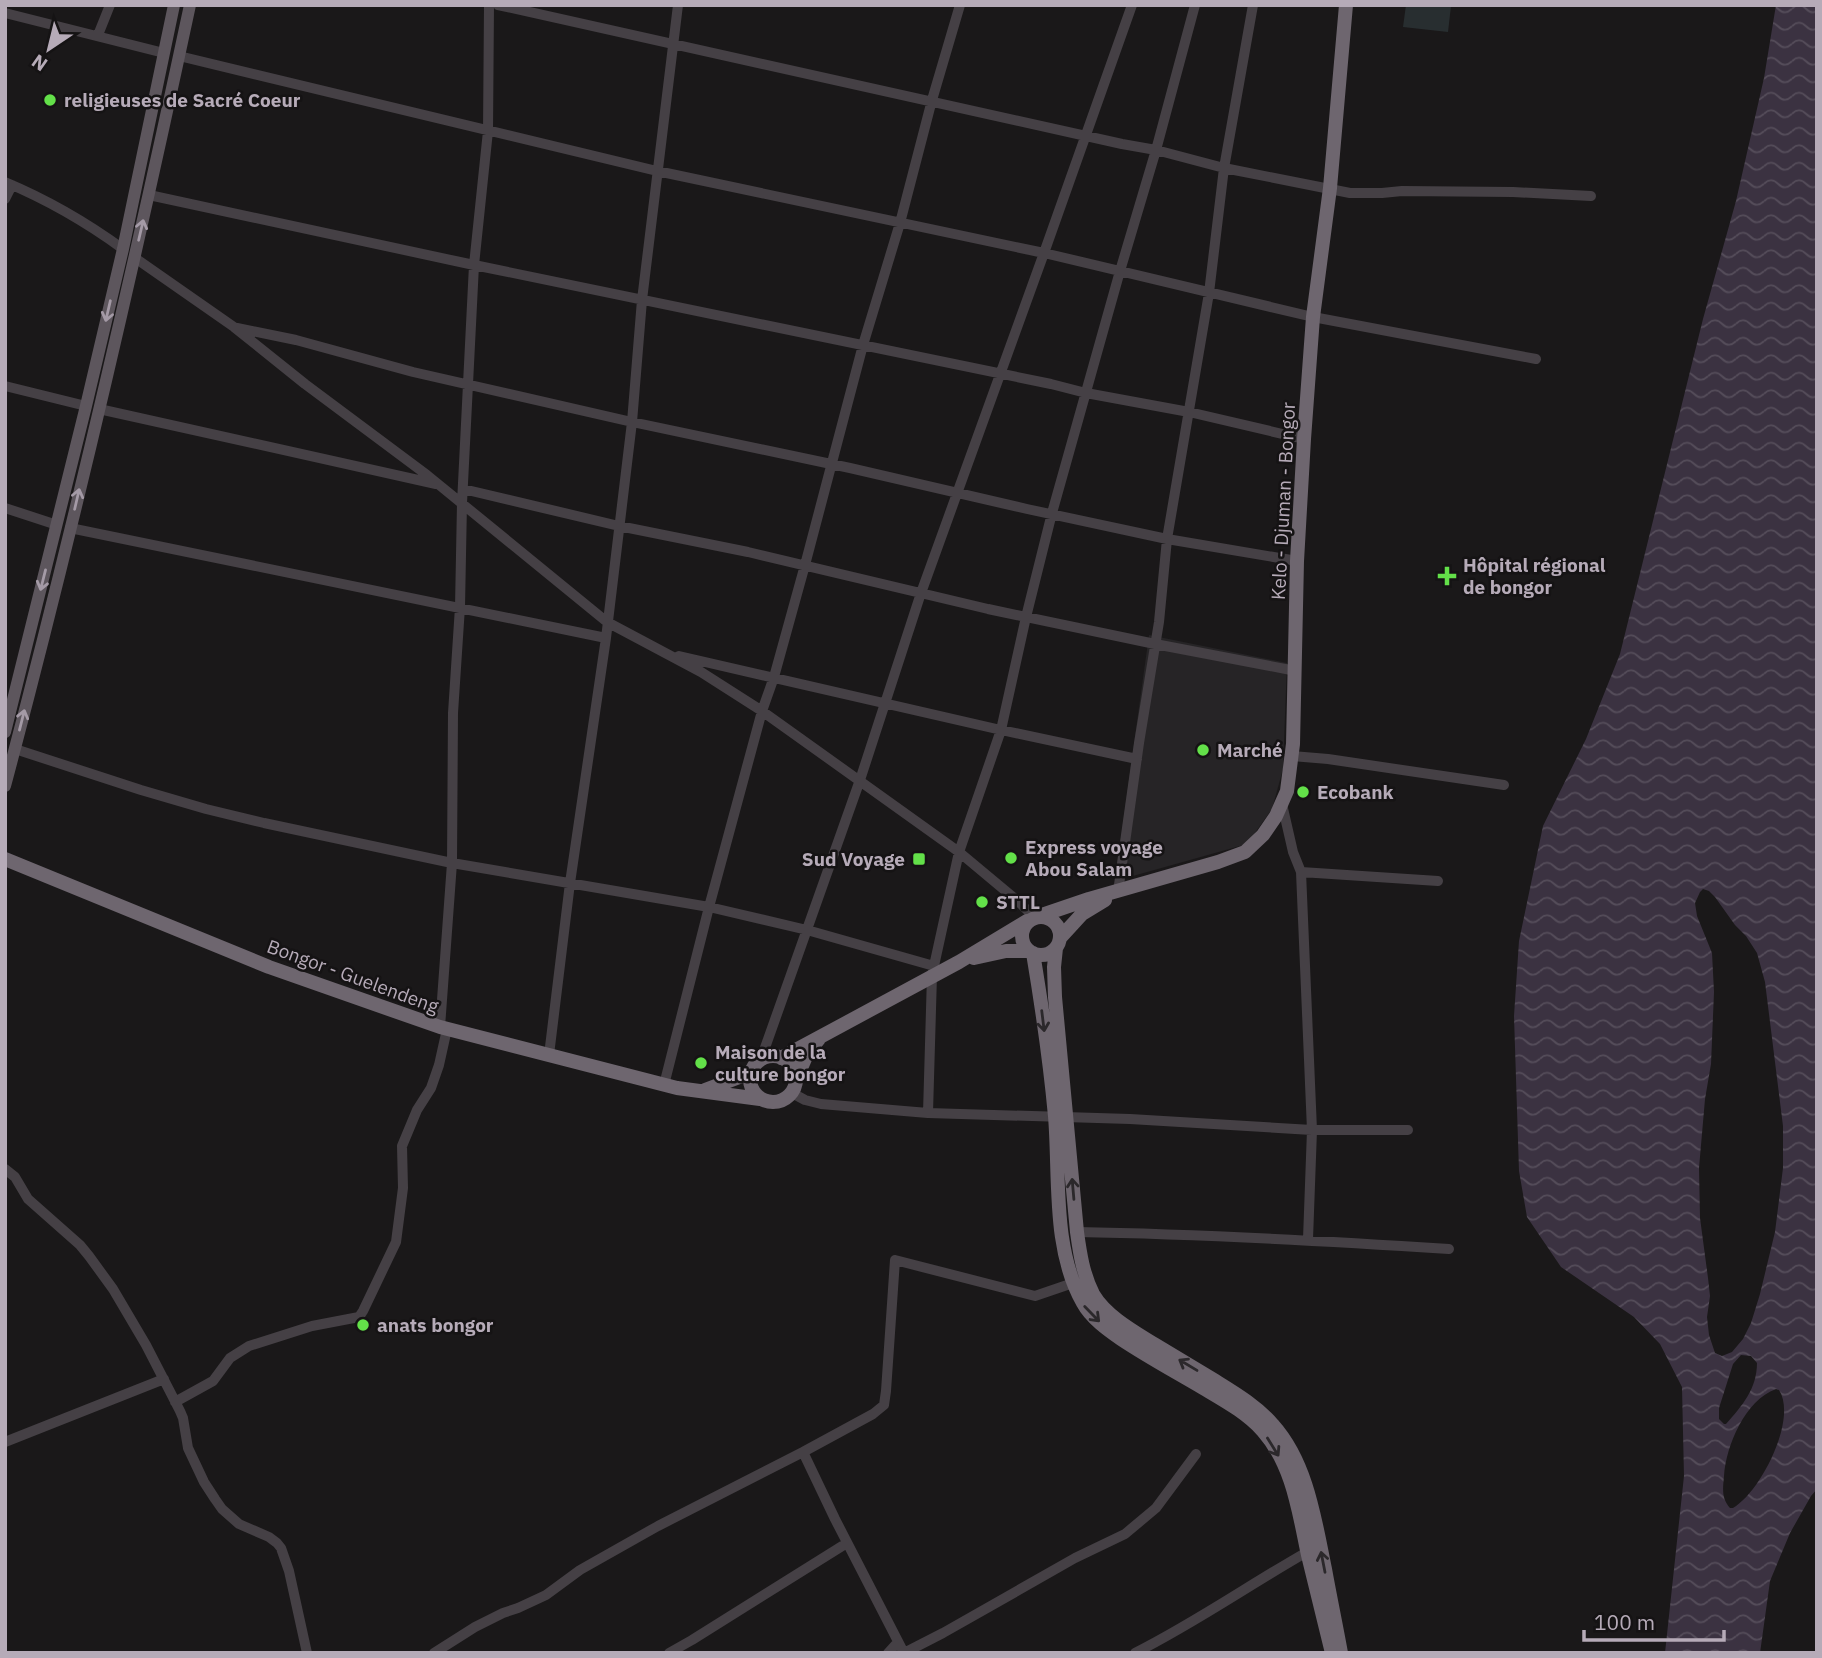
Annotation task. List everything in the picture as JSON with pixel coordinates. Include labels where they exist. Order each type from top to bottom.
[{"type":"highway","name":"Kelo - Djuman - Bongor","points":[[959,962],[1033,918],[1245,852],[1259,841],[1282,804],[1292,756],[1297,561],[1304,439],[1346,5]]},
{"type":"highway","name":"Bongor - Guelendeng","points":[[5,859],[281,972],[443,1028],[664,1085],[760,1099]]},
{"type":"highway","name":"Kelo - Djuman - Bongor","points":[[1058,943],[1082,914],[1118,891]]},
{"type":"highway","points":[[1058,943],[1052,951],[1043,955],[1031,952],[1025,947],[1022,931],[1033,918],[1049,918],[1059,928],[1058,943],[1054,967],[1061,1117],[1062,1233],[1073,1283],[1084,1307],[1107,1329],[1247,1416],[1264,1432],[1276,1449],[1289,1477],[1300,1513],[1332,1653]]},
{"type":"highway","name":"Kelo - Djuman - Bongor","points":[[781,1058],[933,970],[1006,951],[1031,952]]},
{"type":"highway","points":[[1031,952],[1061,1117],[1080,1258],[1086,1278],[1095,1297],[1114,1317],[1255,1408],[1274,1425],[1288,1445],[1302,1474],[1311,1507],[1341,1653]]},
{"type":"highway","points":[[794,1086],[792,1067],[775,1056],[756,1062],[750,1073],[750,1088],[760,1099],[766,1102],[781,1102],[794,1086],[807,1054],[823,1034]]},
{"type":"highway","points":[[700,1092],[750,1073]]},
{"type":"main road","points":[[5,732],[64,526],[87,457],[92,407],[174,5]]},
{"type":"main road","points":[[5,786],[64,526],[73,454],[92,407],[135,258],[190,5]]},
{"type":"main road","points":[[149,123],[163,128]]},
{"type":"main road","points":[[73,454],[87,457]]},
{"type":"street","points":[[98,35],[110,5]]},
{"type":"street","points":[[175,1402],[213,1381],[230,1358],[249,1346],[312,1326],[359,1317],[396,1241],[403,1188],[402,1146],[417,1110],[431,1088],[439,1065],[452,863],[453,713],[474,265],[488,131],[489,5]]},
{"type":"street","points":[[498,5],[1350,194],[1402,191],[1591,196]]},
{"type":"street","points":[[550,1055],[570,883],[606,638],[632,422],[642,300],[678,5]]},
{"type":"street","points":[[664,1085],[762,711],[774,677],[863,345],[900,223],[960,5]]},
{"type":"street","points":[[761,1059],[860,780],[921,593],[1132,5]]},
{"type":"street","points":[[928,1113],[933,970],[959,852],[1001,730],[1052,513],[1195,5]]},
{"type":"street","points":[[1118,891],[1155,644],[1167,538],[1209,293],[1224,168],[1253,5]]},
{"type":"street","points":[[5,13],[164,52]]},
{"type":"street","points":[[180,56],[657,171],[1044,253],[1314,317],[1536,359]]},
{"type":"street","points":[[5,199],[8,183],[85,222],[123,249]]},
{"type":"street","points":[[149,195],[1086,393],[1189,412],[1304,439]]},
{"type":"street","points":[[135,258],[234,327],[439,485],[607,622],[701,672],[762,711],[959,852],[1020,903],[1033,918]]},
{"type":"street","points":[[234,327],[296,340],[413,372],[632,422],[831,463],[1027,509],[1297,561]]},
{"type":"street","points":[[5,386],[439,485]]},
{"type":"street","points":[[463,489],[1026,617],[1296,671]]},
{"type":"street","points":[[5,508],[64,526],[606,638]]},
{"type":"street","points":[[665,652],[1137,759]]},
{"type":"street","points":[[15,749],[206,809],[452,863],[709,907],[807,930],[933,970]]},
{"type":"street","points":[[1292,756],[1504,786]]},
{"type":"street","points":[[1282,804],[1293,852],[1301,872],[1312,1130],[1308,1239]]},
{"type":"street","points":[[1301,872],[1438,881]]},
{"type":"street","points":[[794,1086],[805,1100],[821,1104],[928,1113],[1312,1130],[1408,1130]]},
{"type":"street","points":[[5,1169],[15,1177],[28,1199],[80,1245],[113,1290],[164,1379],[183,1418],[188,1448],[215,1499],[239,1524],[269,1537],[281,1548],[289,1571],[307,1653]]},
{"type":"street","points":[[1077,1232],[1308,1239],[1449,1249]]},
{"type":"street","points":[[434,1653],[498,1615],[546,1595],[580,1570],[803,1452],[873,1414],[884,1405],[895,1260],[1035,1296],[1073,1283]]},
{"type":"street","points":[[5,1442],[164,1379]]},
{"type":"street","points":[[803,1452],[902,1649]]},
{"type":"street","points":[[888,1653],[943,1633],[1075,1558],[1125,1534],[1156,1508],[1196,1454]]},
{"type":"street","points":[[669,1653],[847,1543]]},
{"type":"street","points":[[1135,1653],[1221,1605],[1307,1552]]},
{"type":"shaded area","points":[[1406,5],[1451,6],[1448,32],[1403,27]]},
{"type":"shaded area","points":[[1149,635],[1287,663],[1283,769],[1272,809],[1247,844],[1115,881]]},
{"type":"water","points":[[1776,5],[1817,5],[1817,1489],[1790,1533],[1770,1581],[1760,1653],[1665,1653],[1684,1476],[1682,1387],[1660,1344],[1634,1317],[1561,1267],[1527,1217],[1519,1171],[1514,1016],[1519,941],[1543,826],[1586,739],[1620,654],[1703,319],[1736,201],[1764,78]],"holes":[[[1703,889],[1715,897],[1757,953],[1765,982],[1783,1126],[1783,1168],[1775,1232],[1760,1294],[1743,1339],[1732,1352],[1722,1356],[1715,1353],[1709,1335],[1707,1317],[1710,1296],[1700,1218],[1699,1168],[1711,1064],[1714,992],[1712,953],[1697,916],[1695,903]],[[1741,1355],[1751,1356],[1757,1363],[1748,1396],[1724,1424],[1719,1419],[1719,1408],[1733,1364]],[[1779,1390],[1784,1403],[1780,1436],[1754,1487],[1744,1500],[1730,1508],[1723,1489],[1733,1438],[1746,1413],[1765,1395]]]},
{"type":"place","name":"religieuses de Sacré Coeur","points":[[50,100]]},
{"type":"place","name":"Hôpital régional de bongor","points":[[1447,576]]},
{"type":"place","name":"Marché","points":[[1203,750]]},
{"type":"place","name":"Ecobank","points":[[1303,792]]},
{"type":"place","name":"Express voyage Abou Salam","points":[[1011,858]]},
{"type":"place","name":"Sud Voyage","points":[[919,859]]},
{"type":"place","name":"STTL","points":[[982,902]]},
{"type":"place","name":"Maison de la culture bongor","points":[[701,1063]]},
{"type":"place","name":"anats bongor","points":[[363,1325]]}]
